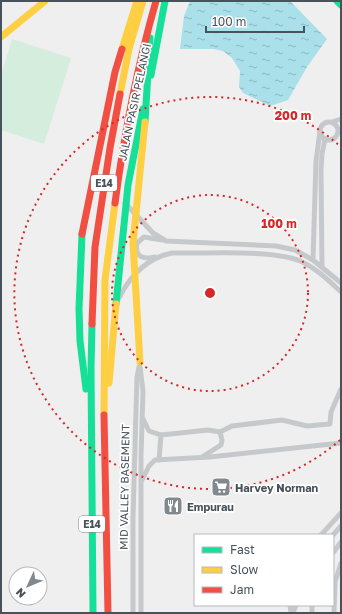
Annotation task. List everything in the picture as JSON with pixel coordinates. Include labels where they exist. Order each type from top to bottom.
[{"type":"main road","points":[[1,37],[45,1]]},
{"type":"main road","name":"JALAN PASIR PELANGI","points":[[92,434],[80,341],[81,238],[115,72],[137,1]]},
{"type":"main road","name":"E14","points":[[93,613],[92,434],[90,369],[92,278],[99,212],[110,148],[129,49],[143,1]]},
{"type":"main road","name":"E14","points":[[108,613],[104,430],[105,280],[108,246],[119,171],[142,51],[156,1]]},
{"type":"main road","name":"JALAN PASIR PELANGI","points":[[104,430],[125,203],[165,1]]},
{"type":"main road","points":[[337,1],[341,5]]},
{"type":"main road","points":[[140,362],[132,243],[145,129],[152,19]]},
{"type":"street","points":[[313,260],[316,153],[320,131],[323,123],[341,119]]},
{"type":"street","points":[[325,139],[332,140],[340,132],[332,122]]},
{"type":"street","points":[[320,131],[325,139],[321,170],[322,267]]},
{"type":"street","points":[[125,203],[154,233],[166,241]]},
{"type":"street","points":[[341,283],[313,260],[296,250],[276,246],[166,241],[144,237],[137,243],[137,251],[142,258],[172,253],[275,254],[299,260],[317,271],[341,292]]},
{"type":"street","points":[[116,304],[127,282],[133,275],[160,256]]},
{"type":"street","points":[[140,362],[143,391],[140,613]]},
{"type":"street","name":"MID VALLEY BASEMENT","points":[[133,613],[133,510],[137,377],[140,362]]},
{"type":"street","points":[[143,418],[149,431],[161,435],[208,430],[220,432],[232,426],[282,420],[307,426],[330,424],[331,412],[341,389]]},
{"type":"street","points":[[202,457],[221,445],[222,440],[220,432]]},
{"type":"street","points":[[159,460],[161,435]]},
{"type":"street","points":[[141,482],[151,462],[159,460],[341,443]]},
{"type":"street","points":[[322,534],[341,513]]},
{"type":"street","points":[[334,534],[341,526]]},
{"type":"street","points":[[334,552],[341,542]]},
{"type":"street","points":[[334,613],[334,582],[341,563]]},
{"type":"green space","points":[[12,39],[71,58],[44,144],[1,130],[1,76]]},
{"type":"water","points":[[190,1],[290,1],[327,39],[307,67],[288,100],[270,106],[243,93],[239,87],[240,71],[232,58],[223,51],[214,49],[180,49],[184,16]]},
{"type":"traffic: fast","points":[[151,75],[165,1]]},
{"type":"traffic: fast","points":[[337,1],[341,5]]},
{"type":"traffic: fast","points":[[145,122],[150,38]]},
{"type":"traffic: fast","points":[[116,304],[128,185],[143,109]]},
{"type":"traffic: fast","points":[[82,234],[79,309],[80,341],[86,389]]},
{"type":"traffic: fast","points":[[92,324],[93,613]]},
{"type":"traffic: slow","points":[[1,37],[45,1]]},
{"type":"traffic: slow","points":[[122,49],[137,1]]},
{"type":"traffic: slow","points":[[120,94],[129,49],[143,1]]},
{"type":"traffic: slow","points":[[140,362],[133,243],[145,122]]},
{"type":"traffic: slow","points":[[104,415],[105,280],[115,203]]},
{"type":"traffic: slow","points":[[109,383],[116,304]]},
{"type":"traffic: jam","points":[[115,203],[132,101],[156,1]]},
{"type":"traffic: jam","points":[[82,234],[115,72],[122,49]]},
{"type":"traffic: jam","points":[[92,324],[95,247],[120,94]]},
{"type":"traffic: jam","points":[[104,415],[108,613]]},
{"type":"place","name":"Harvey Norman","points":[[221,487]]},
{"type":"place","name":"Empurau","points":[[173,506]]}]
